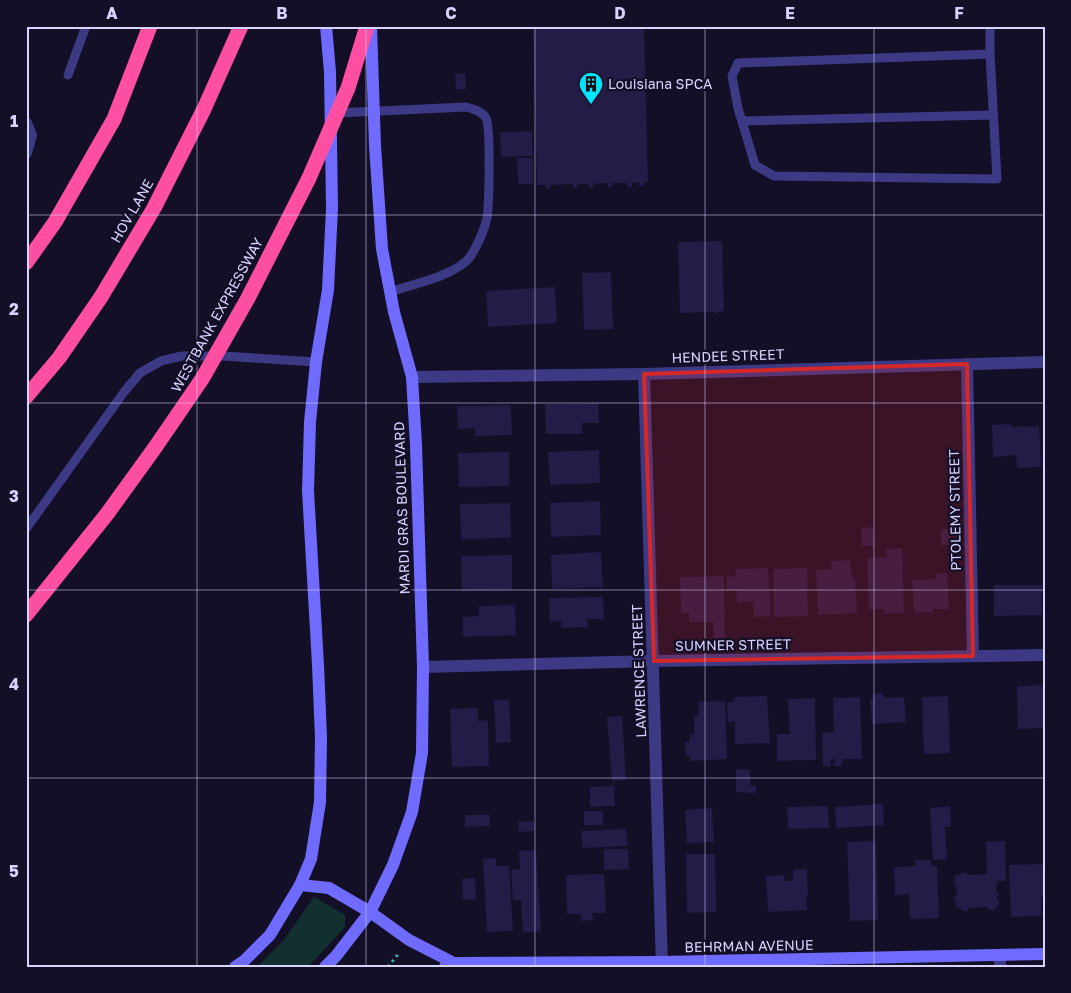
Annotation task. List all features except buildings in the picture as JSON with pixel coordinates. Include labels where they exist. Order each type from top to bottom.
[{"type":"highway","points":[[26,263],[55,222],[114,120],[150,26]]},
{"type":"highway","name":"HOV LANE","points":[[26,397],[58,358],[101,297],[154,208],[204,109],[242,26]]},
{"type":"highway","name":"WESTBANK EXPRESSWAY","points":[[26,615],[107,514],[202,379],[248,298],[309,178],[348,88],[369,26]]},
{"type":"street","points":[[235,967],[244,961],[270,935],[300,885],[311,859],[320,802],[321,738],[308,491],[310,422],[316,362],[328,290],[332,208],[330,72],[326,26]]},
{"type":"street","name":"MARDI GRAS BOULEVARD","points":[[325,967],[336,956],[370,912],[393,865],[412,812],[422,754],[422,667],[416,445],[412,376],[390,292],[382,249],[369,26]]},
{"type":"street","points":[[26,123],[31,135],[26,153]]},
{"type":"street","name":"HENDEE STREET","points":[[412,376],[644,374],[1045,362]]},
{"type":"street","name":"PTOLEMY STREET","points":[[967,364],[973,656]]},
{"type":"street","name":"LAWRENCE STREET","points":[[644,374],[662,965]]},
{"type":"street","name":"SUMNER STREET","points":[[422,667],[654,661],[1045,655]]},
{"type":"street","name":"BEHRMAN AVENUE","points":[[300,885],[329,888],[370,912],[409,940],[449,965],[662,965],[1000,961],[1045,954]]},
{"type":"lane","points":[[68,75],[86,26]]},
{"type":"lane","points":[[990,26],[997,179],[774,176],[755,164],[742,121],[732,76],[738,64],[990,54]]},
{"type":"lane","points":[[330,114],[466,108],[477,110],[486,117],[489,131],[487,218],[479,241],[469,258],[452,272],[390,292]]},
{"type":"lane","points":[[742,121],[993,115]]},
{"type":"lane","points":[[26,529],[140,372],[161,362],[182,356],[223,356],[316,362]]},
{"type":"path","points":[[388,967],[401,950]]},
{"type":"highlighted area","points":[[967,364],[973,656],[654,661],[644,374]]},
{"type":"green space","points":[[314,897],[345,915],[345,927],[308,967],[257,967],[284,940]]},
{"type":"place","name":"Louisiana SPCA","points":[[591,105]]}]
